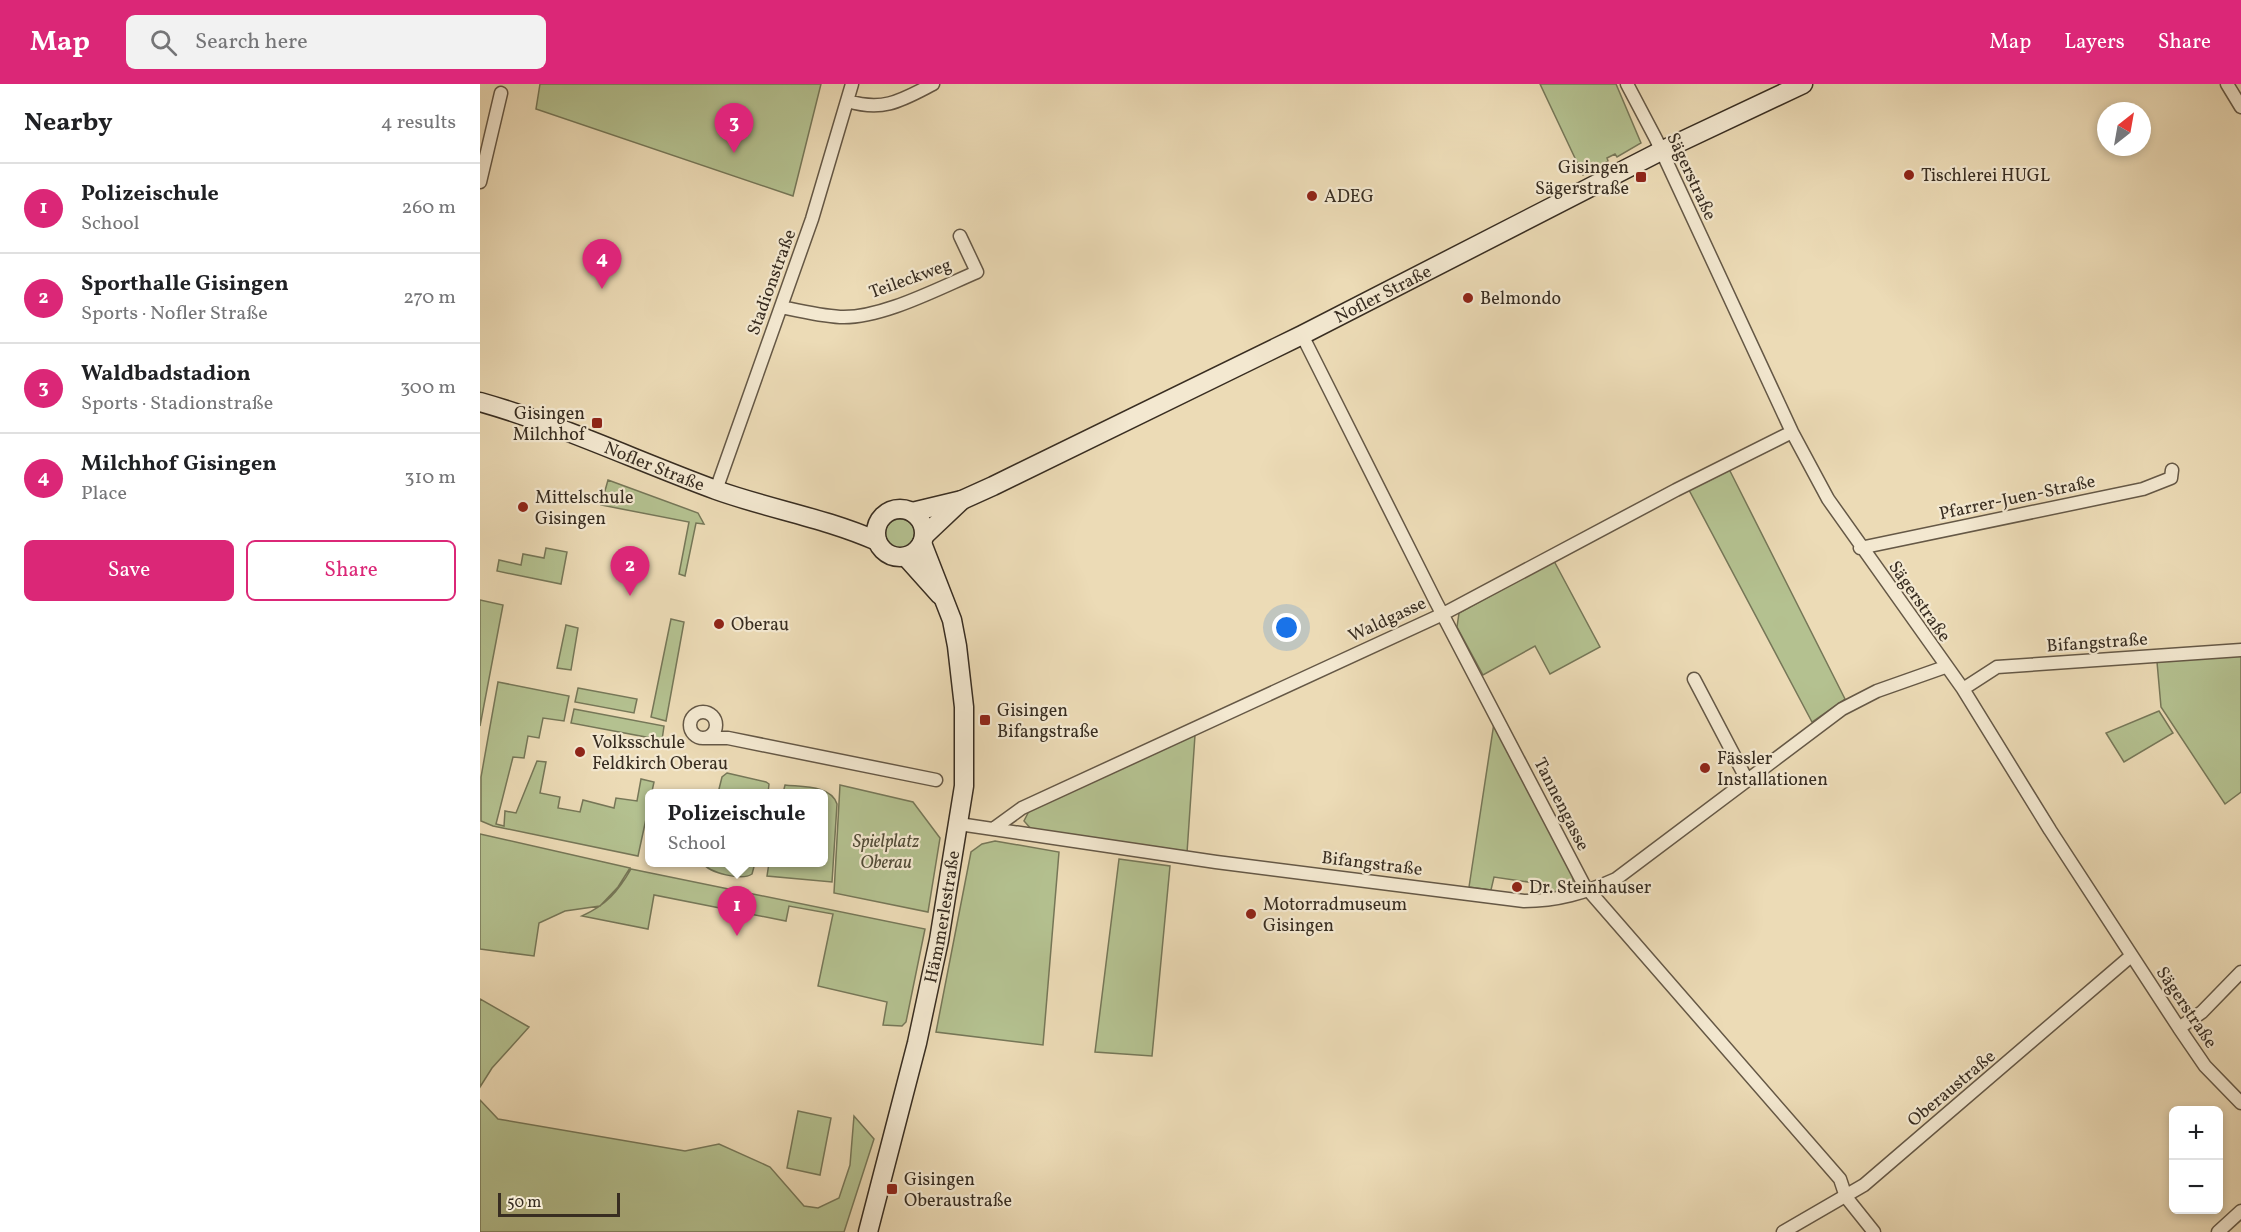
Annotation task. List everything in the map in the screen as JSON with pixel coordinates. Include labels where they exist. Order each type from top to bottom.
[{"type":"main road","name":"Nofler Straße","points":[[831,522],[880,519],[891,510],[898,508],[912,512],[962,500],[1302,335],[1661,151],[1800,84]]},
{"type":"main road","name":"Nofler Straße","points":[[480,402],[575,435],[716,490],[791,513],[831,522],[877,541],[889,554],[906,556],[916,552],[923,540],[962,500]]},
{"type":"main road","points":[[912,512],[923,525],[923,540]]},
{"type":"main road","points":[[877,541],[876,526],[880,519]]},
{"type":"main road","name":"Hämmerlestraße","points":[[868,1232],[917,1043],[939,940],[964,786],[964,707],[957,646],[952,620],[923,540]]},
{"type":"main road","name":"Hämmerlestraße","points":[[906,556],[943,598]]},
{"type":"street","name":"Stadionstraße","points":[[716,490],[812,219],[852,84]]},
{"type":"street","points":[[848,101],[864,106],[891,105],[933,84]]},
{"type":"street","name":"Sägerstraße","points":[[1627,84],[1661,151],[1792,432],[1827,500],[1963,689],[2131,956],[2205,1066],[2241,1103]]},
{"type":"street","points":[[2227,84],[2241,107]]},
{"type":"street","points":[[480,182],[501,93]]},
{"type":"street","name":"Teileckweg","points":[[781,308],[842,317],[886,309],[921,296],[977,272],[960,236]]},
{"type":"street","name":"Tannengasse","points":[[1302,335],[1443,614],[1589,892],[1840,1179],[1846,1197],[1874,1232]]},
{"type":"street","name":"Waldgasse","points":[[993,829],[1022,808],[1443,614],[1676,490],[1792,432]]},
{"type":"street","name":"Pfarrer-Juen-Straße","points":[[1860,548],[2143,489],[2171,478],[2172,470]]},
{"type":"street","name":"Bifangstraße","points":[[1963,689],[1997,667],[2241,650]]},
{"type":"street","name":"Bifangstraße","points":[[959,824],[1204,860],[1524,901],[1552,900],[1589,892],[1616,879],[1842,709],[1877,691],[1945,667]]},
{"type":"street","points":[[1694,679],[1748,780]]},
{"type":"street","points":[[728,738],[718,731],[709,713],[700,711],[693,716],[690,724],[692,732],[703,738],[728,738],[936,780]]},
{"type":"street","points":[[703,738],[714,731],[716,723]]},
{"type":"street","name":"Oberaustraße","points":[[1783,1232],[1846,1197],[1944,1118],[2131,956]]},
{"type":"street","points":[[2179,1028],[2202,1012],[2241,972]]},
{"type":"street","points":[[2218,1232],[2241,1211]]},
{"type":"green space","points":[[540,84],[821,84],[793,196],[536,109]]},
{"type":"green space","points":[[1540,84],[1616,84],[1641,143],[1617,157],[1615,154],[1607,158],[1608,161],[1583,175]]},
{"type":"green space","points":[[1729,469],[1845,699],[1812,722],[1689,490]]},
{"type":"green space","points":[[608,480],[698,513],[704,524],[696,523],[685,576],[679,574],[689,522],[601,505]]},
{"type":"green space","points":[[900,519],[911,523],[915,534],[911,545],[900,549],[889,545],[885,534],[889,523]]},
{"type":"green space","points":[[546,548],[567,552],[561,584],[497,571],[499,560],[521,565],[523,554],[544,558]]},
{"type":"green space","points":[[1554,561],[1600,647],[1550,674],[1535,646],[1483,675],[1457,627],[1459,613]]},
{"type":"green space","points":[[480,600],[503,605],[480,726]]},
{"type":"green space","points":[[671,619],[684,622],[666,721],[651,717]]},
{"type":"green space","points":[[566,625],[578,628],[571,670],[557,668]]},
{"type":"green space","points":[[2241,655],[2241,792],[2225,804],[2161,707],[2157,662]]},
{"type":"green space","points":[[498,682],[569,696],[564,721],[543,718],[539,738],[528,736],[524,758],[513,757],[496,824],[504,826],[505,811],[516,813],[537,761],[546,762],[540,793],[560,797],[558,808],[580,812],[583,800],[614,808],[616,798],[637,801],[641,779],[654,782],[652,789],[645,789],[645,824],[638,856],[493,826],[481,821],[481,777]]},
{"type":"green space","points":[[578,688],[637,699],[634,713],[575,702]]},
{"type":"green space","points":[[574,709],[664,726],[662,740],[571,723]]},
{"type":"green space","points":[[2159,711],[2173,733],[2124,762],[2106,733]]},
{"type":"green space","points":[[1494,723],[1573,874],[1573,883],[1569,889],[1541,896],[1542,884],[1494,877],[1491,890],[1469,887]]},
{"type":"green space","points":[[1195,735],[1187,853],[1032,830],[1024,821],[1029,811]]},
{"type":"green space","points":[[727,773],[766,782],[769,784],[768,789],[719,789],[722,777]]},
{"type":"green space","points":[[785,785],[817,789],[784,789]]},
{"type":"green space","name":"Spielplatz Oberau","points":[[840,785],[913,802],[940,838],[928,912],[834,893]]},
{"type":"green space","points":[[829,793],[837,804],[832,882],[767,876],[768,867],[828,867]]},
{"type":"green space","points":[[480,834],[630,868],[618,887],[600,906],[565,911],[539,923],[534,956],[480,949]]},
{"type":"green space","points":[[995,841],[1059,852],[1043,1045],[936,1032],[971,852],[982,844]]},
{"type":"green space","points":[[1119,859],[1170,866],[1152,1056],[1095,1052]]},
{"type":"green space","points":[[706,867],[754,867],[752,874],[741,877]]},
{"type":"green space","points":[[631,869],[925,929],[906,1022],[902,1026],[883,1025],[887,1002],[818,986],[833,914],[789,906],[786,921],[654,895],[648,929],[582,916],[611,897]]},
{"type":"green space","points":[[480,999],[529,1027],[492,1068],[480,1087]]},
{"type":"green space","points":[[480,1100],[498,1119],[685,1151],[719,1144],[770,1167],[804,1206],[818,1208],[839,1198],[850,1165],[854,1116],[874,1139],[844,1232],[480,1232]]},
{"type":"green space","points":[[798,1111],[831,1118],[820,1175],[787,1168]]},
{"type":"place","name":"Waldbadstadion","points":[[734,153]]},
{"type":"place","name":"Tischlerei HUGL","points":[[1909,175]]},
{"type":"place","name":"Gisingen Sägerstraße","points":[[1641,177]]},
{"type":"place","name":"ADEG","points":[[1312,196]]},
{"type":"place","name":"Milchhof Gisingen","points":[[602,289]]},
{"type":"place","name":"Belmondo","points":[[1468,298]]},
{"type":"place","name":"Gisingen Milchhof","points":[[597,423]]},
{"type":"place","name":"Mittelschule Gisingen","points":[[523,507]]},
{"type":"place","name":"Sporthalle Gisingen","points":[[630,596]]},
{"type":"place","name":"Oberau","points":[[719,624]]},
{"type":"place","name":"Gisingen Bifangstraße","points":[[985,720]]},
{"type":"place","name":"Volksschule Feldkirch Oberau","points":[[580,752]]},
{"type":"place","name":"Fässler Installationen","points":[[1705,768]]},
{"type":"place","name":"Dr. Steinhauser","points":[[1517,887]]},
{"type":"place","name":"Motorradmuseum Gisingen","points":[[1251,914]]},
{"type":"place","name":"Polizeischule","points":[[737,936]]},
{"type":"place","name":"Gisingen Oberaustraße","points":[[892,1189]]}]
